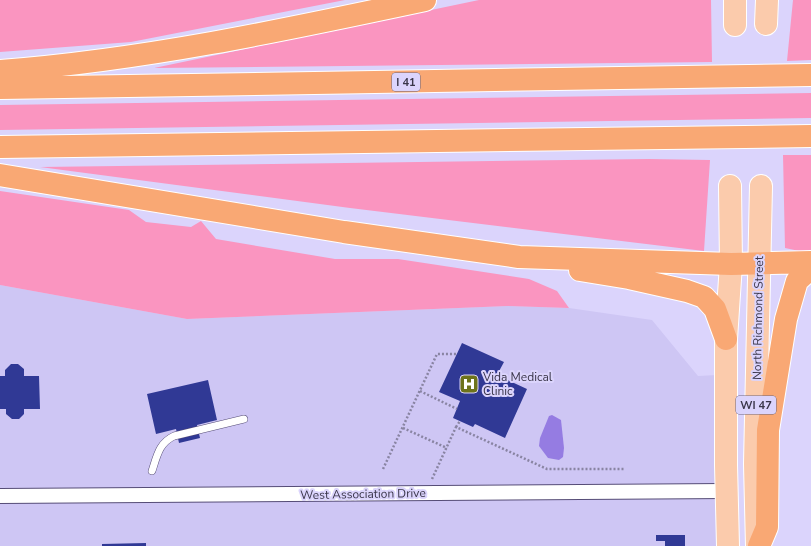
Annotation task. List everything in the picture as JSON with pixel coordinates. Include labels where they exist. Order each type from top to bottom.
[{"type":"highway","points":[[0,71],[42,68],[154,54],[288,29],[425,0]]},
{"type":"highway","name":"I 41","points":[[0,88],[811,75]]},
{"type":"highway","points":[[0,147],[811,136]]},
{"type":"highway","points":[[0,175],[344,232],[519,257],[566,269],[629,278],[700,296],[715,309],[726,339]]},
{"type":"highway","points":[[519,257],[731,264],[811,262]]},
{"type":"highway","points":[[758,546],[767,527],[768,430],[786,319],[797,281],[811,268]]},
{"type":"main road","points":[[735,0],[735,25]]},
{"type":"main road","points":[[766,24],[767,0]]},
{"type":"main road","name":"WI 47","points":[[728,546],[726,491],[726,339],[731,264],[730,186]]},
{"type":"main road","name":"North Richmond Street","points":[[758,546],[755,464],[761,186]]},
{"type":"street","name":"West Association Drive","points":[[0,496],[726,491]]},
{"type":"lane","points":[[152,470],[158,450],[165,440],[174,436],[244,419]]},
{"type":"path","points":[[383,469],[437,354],[456,354]]},
{"type":"path","points":[[420,391],[457,409]]},
{"type":"path","points":[[425,494],[460,421]]},
{"type":"path","points":[[456,427],[547,469],[624,469]]},
{"type":"path","points":[[403,428],[447,448]]},
{"type":"shaded area","points":[[0,0],[345,0],[131,42],[0,52]]},
{"type":"shaded area","points":[[479,0],[711,0],[712,62],[154,68]]},
{"type":"shaded area","points":[[793,0],[811,0],[811,60],[787,61]]},
{"type":"shaded area","points":[[811,93],[811,118],[0,130],[0,105]]},
{"type":"shaded area","points":[[783,155],[811,155],[811,251],[804,252],[785,248]]},
{"type":"shaded area","points":[[649,159],[710,160],[704,251],[350,208],[40,167]]},
{"type":"shaded area","points":[[0,191],[129,210],[146,222],[191,227],[201,221],[216,239],[335,259],[398,259],[529,279],[557,291],[569,308],[508,306],[187,319],[0,285]]},
{"type":"shaded area","points":[[0,285],[187,319],[508,306],[569,308],[652,320],[698,376],[717,375],[719,546],[0,546]]},
{"type":"shaded area","points":[[552,415],[561,420],[564,448],[563,457],[559,460],[548,458],[539,446],[540,438],[549,416]]},
{"type":"building","points":[[462,343],[504,362],[497,375],[527,389],[505,438],[475,424],[473,427],[453,418],[460,401],[439,392]]},
{"type":"building","points":[[11,364],[18,364],[24,369],[24,376],[39,376],[40,409],[24,409],[24,414],[19,419],[12,419],[6,414],[6,409],[0,409],[0,376],[5,376],[5,370]]},
{"type":"building","points":[[208,380],[217,420],[197,425],[200,438],[179,443],[176,429],[156,434],[147,394]]},
{"type":"building","points":[[656,535],[685,535],[685,546],[665,546],[665,541],[656,541]]},
{"type":"building","points":[[146,543],[146,546],[102,546],[102,544]]},
{"type":"place","name":"Vida Medical Clinic","points":[[469,384]]}]
